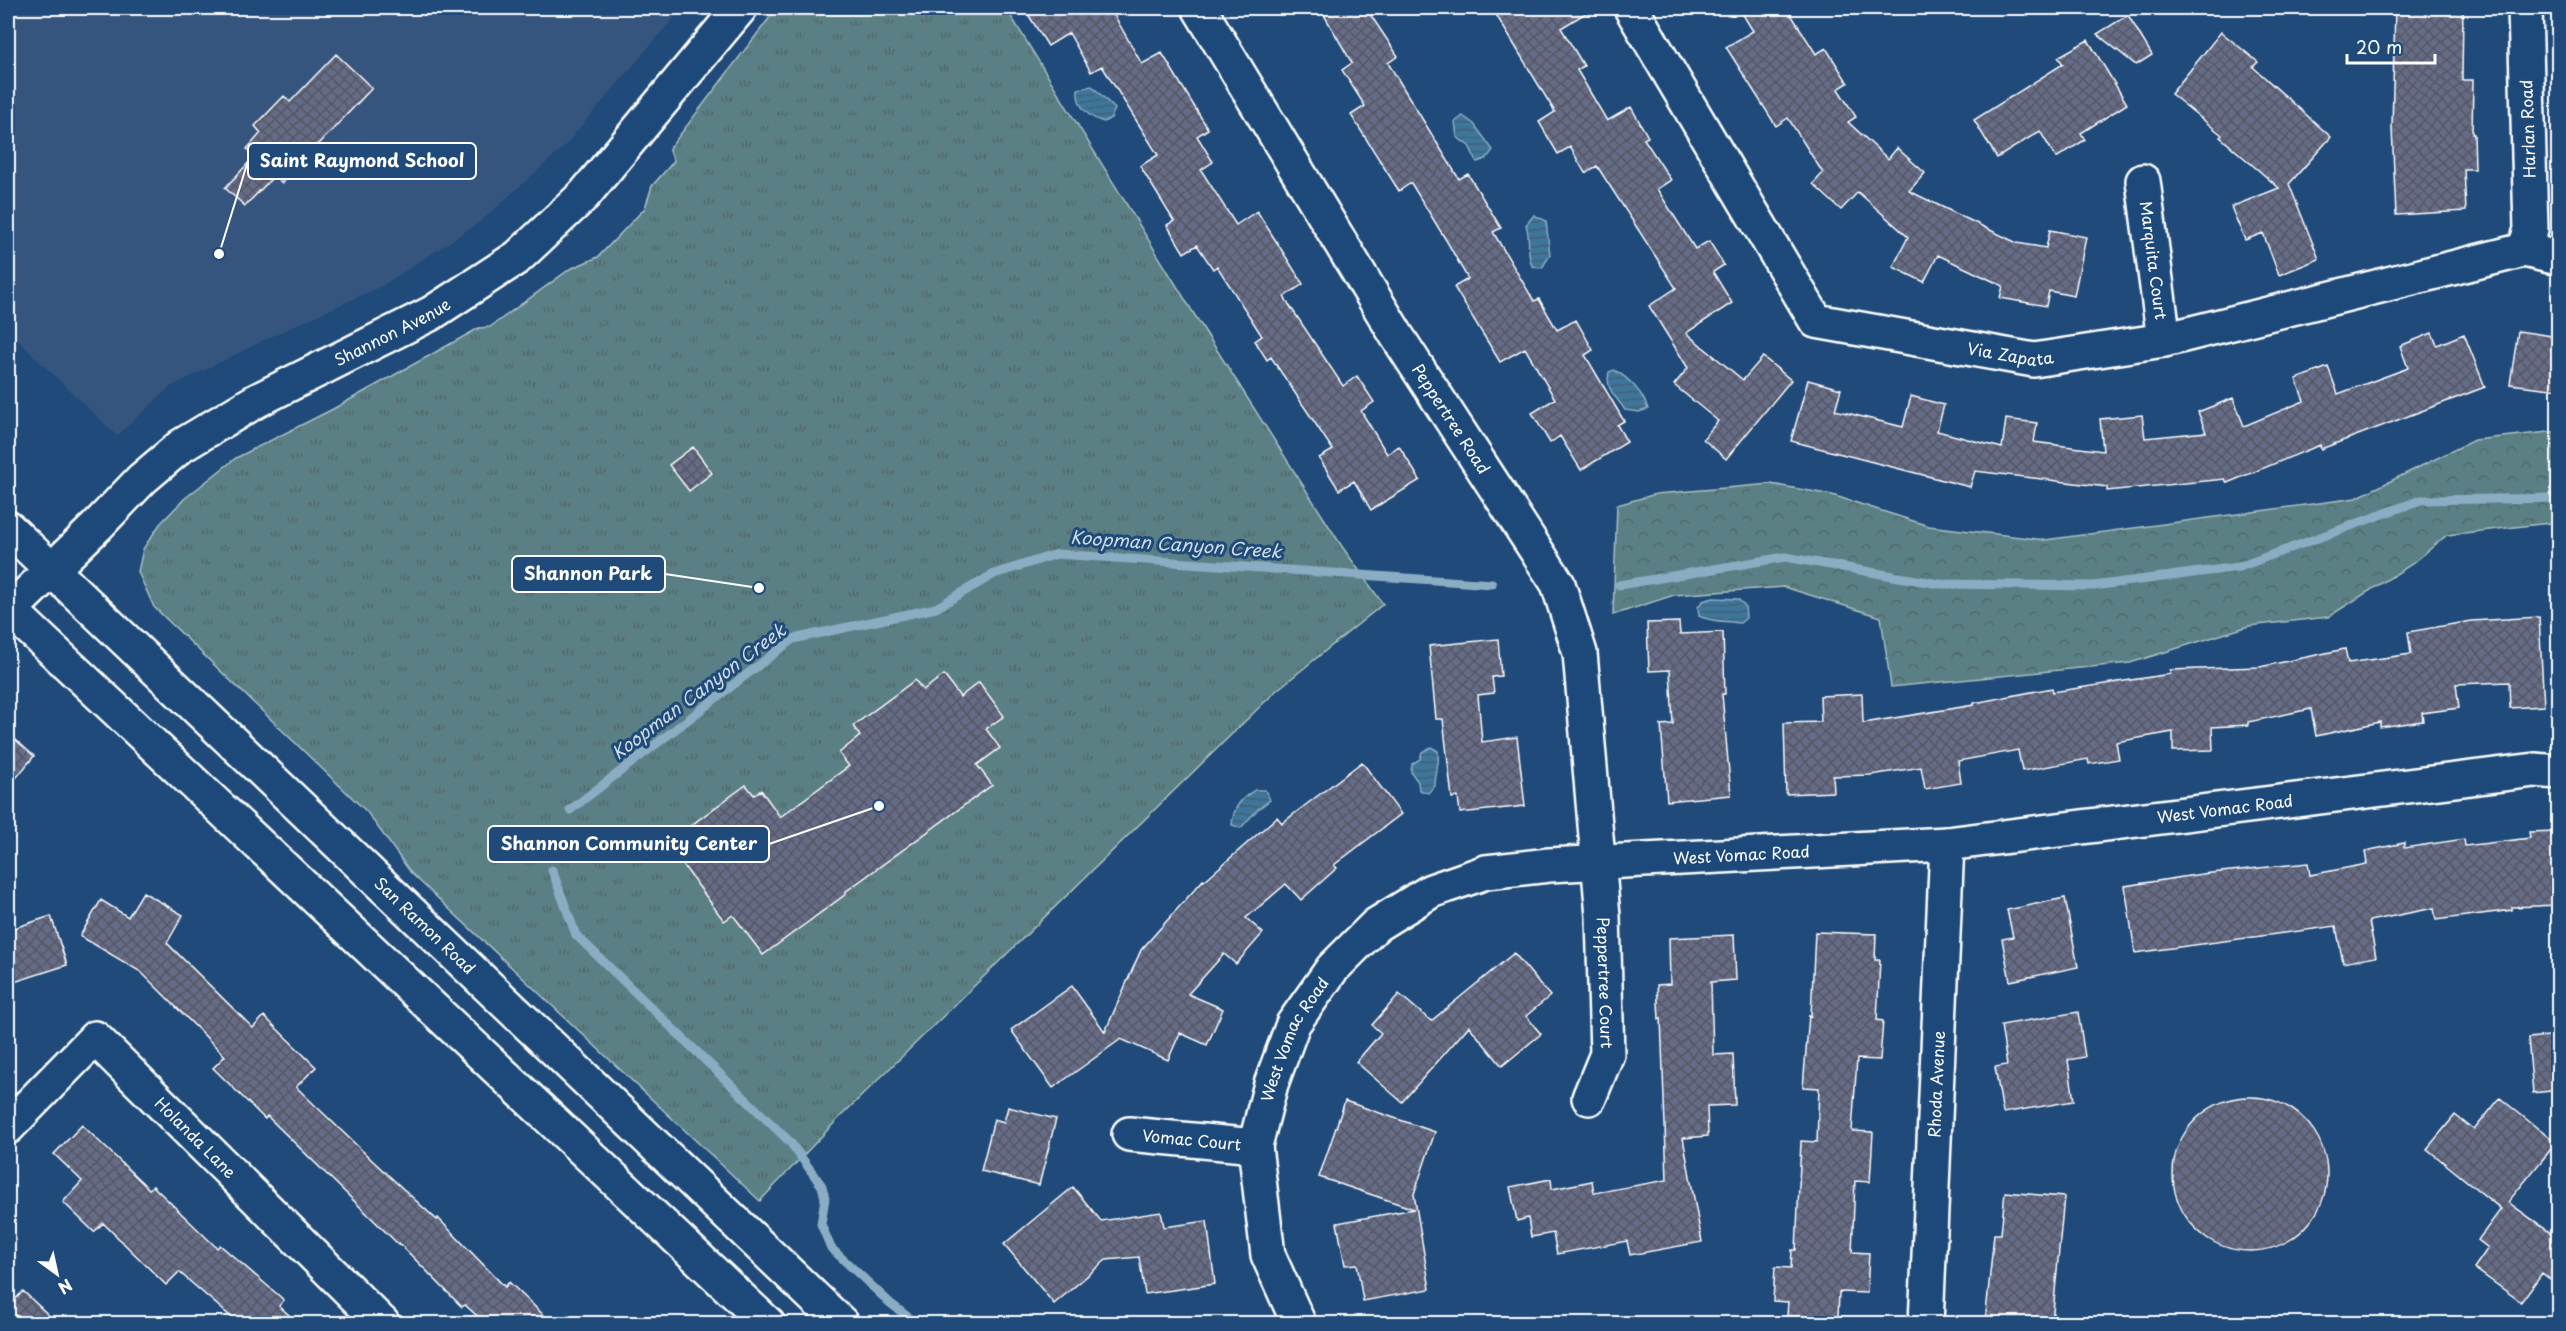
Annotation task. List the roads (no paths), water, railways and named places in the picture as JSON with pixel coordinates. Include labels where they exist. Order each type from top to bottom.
[{"type":"street","name":"Shannon Avenue","points":[[8,610],[97,526],[142,479],[182,446],[256,401],[432,313],[518,257],[584,195],[740,8]]},
{"type":"street","name":"Peppertree Road","points":[[1199,8],[1397,336],[1558,584],[1581,653],[1599,863]]},
{"type":"street","name":"Via Zapata","points":[[1631,8],[1816,321],[2034,360],[2164,340],[2524,250],[2559,258]]},
{"type":"street","name":"Harlan Road","points":[[2524,250],[2531,230],[2525,8]]},
{"type":"street","name":"Marquita Court","points":[[2143,181],[2164,340]]},
{"type":"street","name":"San Ramon Road","points":[[8,528],[842,1323]]},
{"type":"street","points":[[8,610],[768,1323]]},
{"type":"street","name":"West Vomac Road","points":[[1299,1323],[1268,1255],[1255,1146],[1271,1084],[1293,1024],[1332,969],[1376,924],[1431,891],[1486,872],[1599,863],[1947,844],[2490,776],[2535,771],[2559,772]]},
{"type":"street","name":"Rhoda Avenue","points":[[1926,1323],[1947,844]]},
{"type":"street","name":"Peppertree Court","points":[[1589,1098],[1607,1054],[1599,863]]},
{"type":"street","name":"Holanda Lane","points":[[8,1127],[95,1038],[383,1323]]},
{"type":"street","name":"Vomac Court","points":[[1129,1134],[1255,1146]]},
{"type":"waterway","name":"Koopman Canyon Creek","points":[[1619,585],[1785,557],[1939,584],[2093,586],[2239,567],[2421,500],[2558,498]]},
{"type":"waterway","name":"Koopman Canyon Creek","points":[[570,810],[793,639],[936,608],[994,574],[1057,554],[1492,584]]},
{"type":"waterway","name":"Koopman Canyon Creek","points":[[552,870],[576,935],[790,1142],[822,1186],[825,1198],[821,1224],[831,1248],[890,1303],[917,1324]]},
{"type":"place","name":"Saint Raymond School","points":[[219,254]]},
{"type":"place","name":"Shannon Park","points":[[759,588]]},
{"type":"place","name":"Shannon Community Center","points":[[879,806]]}]
